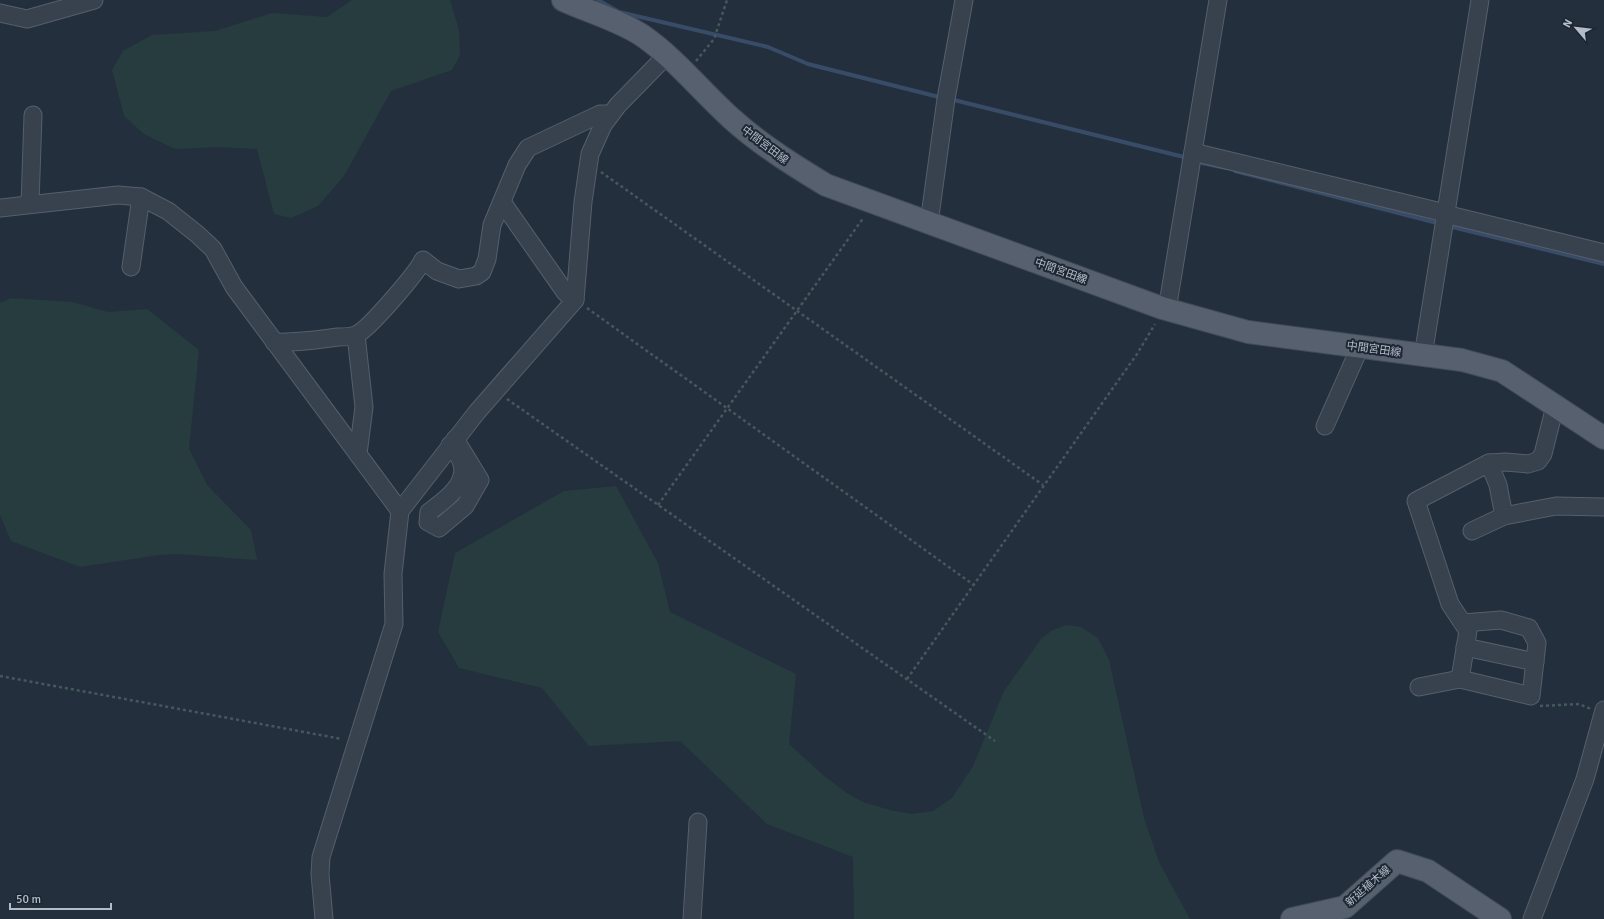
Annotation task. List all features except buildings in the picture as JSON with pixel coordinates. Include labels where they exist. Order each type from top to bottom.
[{"type":"main road","name":"中間宮田線","points":[[563,0],[619,23],[643,36],[686,74],[730,118],[764,146],[826,185],[1165,309],[1248,332],[1462,360],[1502,371],[1604,438]]},
{"type":"main road","name":"新延植木線","points":[[1292,919],[1345,907],[1397,861],[1428,871],[1500,919]]},
{"type":"street","points":[[0,12],[27,19],[94,0]]},
{"type":"street","points":[[929,223],[946,99],[964,0]]},
{"type":"street","points":[[1165,309],[1218,0]]},
{"type":"street","points":[[1423,356],[1480,0]]},
{"type":"street","points":[[324,919],[320,857],[394,624],[393,574],[400,511],[452,442],[575,300],[590,154],[603,125],[618,104],[666,56]]},
{"type":"street","points":[[274,342],[302,343],[356,335],[367,327],[398,293],[419,268],[423,260],[437,270],[459,279],[476,276],[482,272],[487,259],[492,225],[517,166],[528,148],[600,114],[611,114]]},
{"type":"street","points":[[30,204],[33,115]]},
{"type":"street","points":[[1193,152],[1362,192],[1604,253]]},
{"type":"street","points":[[0,208],[118,195],[141,197],[168,211],[214,249],[234,287],[400,511]]},
{"type":"street","points":[[131,268],[141,197]]},
{"type":"street","points":[[502,202],[565,292],[575,300]]},
{"type":"street","points":[[356,335],[364,407],[358,454]]},
{"type":"street","points":[[1325,426],[1360,347]]},
{"type":"street","points":[[1460,679],[1468,631],[1450,604],[1416,501],[1489,464],[1506,462],[1528,464],[1538,461],[1543,454],[1554,406]]},
{"type":"street","points":[[452,442],[480,480],[465,506],[439,528],[428,522],[429,512],[452,495],[462,479],[462,464],[452,442]]},
{"type":"street","points":[[1489,464],[1498,485],[1504,516]]},
{"type":"street","points":[[1472,531],[1504,516],[1556,506],[1604,507]]},
{"type":"street","points":[[1419,687],[1460,679],[1531,696],[1537,643],[1529,628],[1501,620],[1463,623]]},
{"type":"street","points":[[1465,647],[1535,662]]},
{"type":"street","points":[[1532,919],[1585,779],[1603,712]]},
{"type":"street","points":[[692,919],[698,822]]},
{"type":"path","points":[[686,74],[714,39],[727,0]]},
{"type":"path","points":[[588,167],[598,170],[1043,485]]},
{"type":"path","points":[[658,505],[873,202]]},
{"type":"path","points":[[575,300],[974,585]]},
{"type":"path","points":[[907,679],[1137,354],[1165,309]]},
{"type":"path","points":[[496,391],[995,741]]},
{"type":"path","points":[[0,676],[357,741]]},
{"type":"path","points":[[1531,696],[1534,706],[1579,704],[1603,712]]},
{"type":"green space","points":[[352,0],[450,0],[459,30],[460,55],[452,70],[391,91],[344,176],[318,206],[291,218],[274,214],[257,149],[220,147],[175,149],[144,134],[124,116],[112,70],[123,51],[152,35],[215,31],[272,13],[327,17]]},
{"type":"green space","points":[[11,298],[72,302],[108,312],[147,309],[199,350],[189,449],[207,485],[251,530],[257,560],[179,554],[159,555],[80,567],[11,541],[0,515],[0,303]]},
{"type":"green space","points":[[616,486],[658,563],[670,612],[796,674],[789,744],[823,775],[848,794],[863,802],[890,810],[912,814],[933,811],[952,798],[973,766],[1004,691],[1041,639],[1051,631],[1066,625],[1081,627],[1098,638],[1109,660],[1144,818],[1159,862],[1190,919],[854,919],[853,857],[767,824],[680,741],[589,746],[542,688],[459,668],[438,632],[455,553],[564,491]]},
{"type":"waterway","points":[[598,0],[619,12],[768,47],[808,64],[943,98]]},
{"type":"waterway","points":[[950,99],[1188,158]]},
{"type":"waterway","points":[[1202,163],[1226,168]]},
{"type":"waterway","points":[[1235,171],[1441,224]]},
{"type":"waterway","points":[[1448,226],[1604,264]]}]
